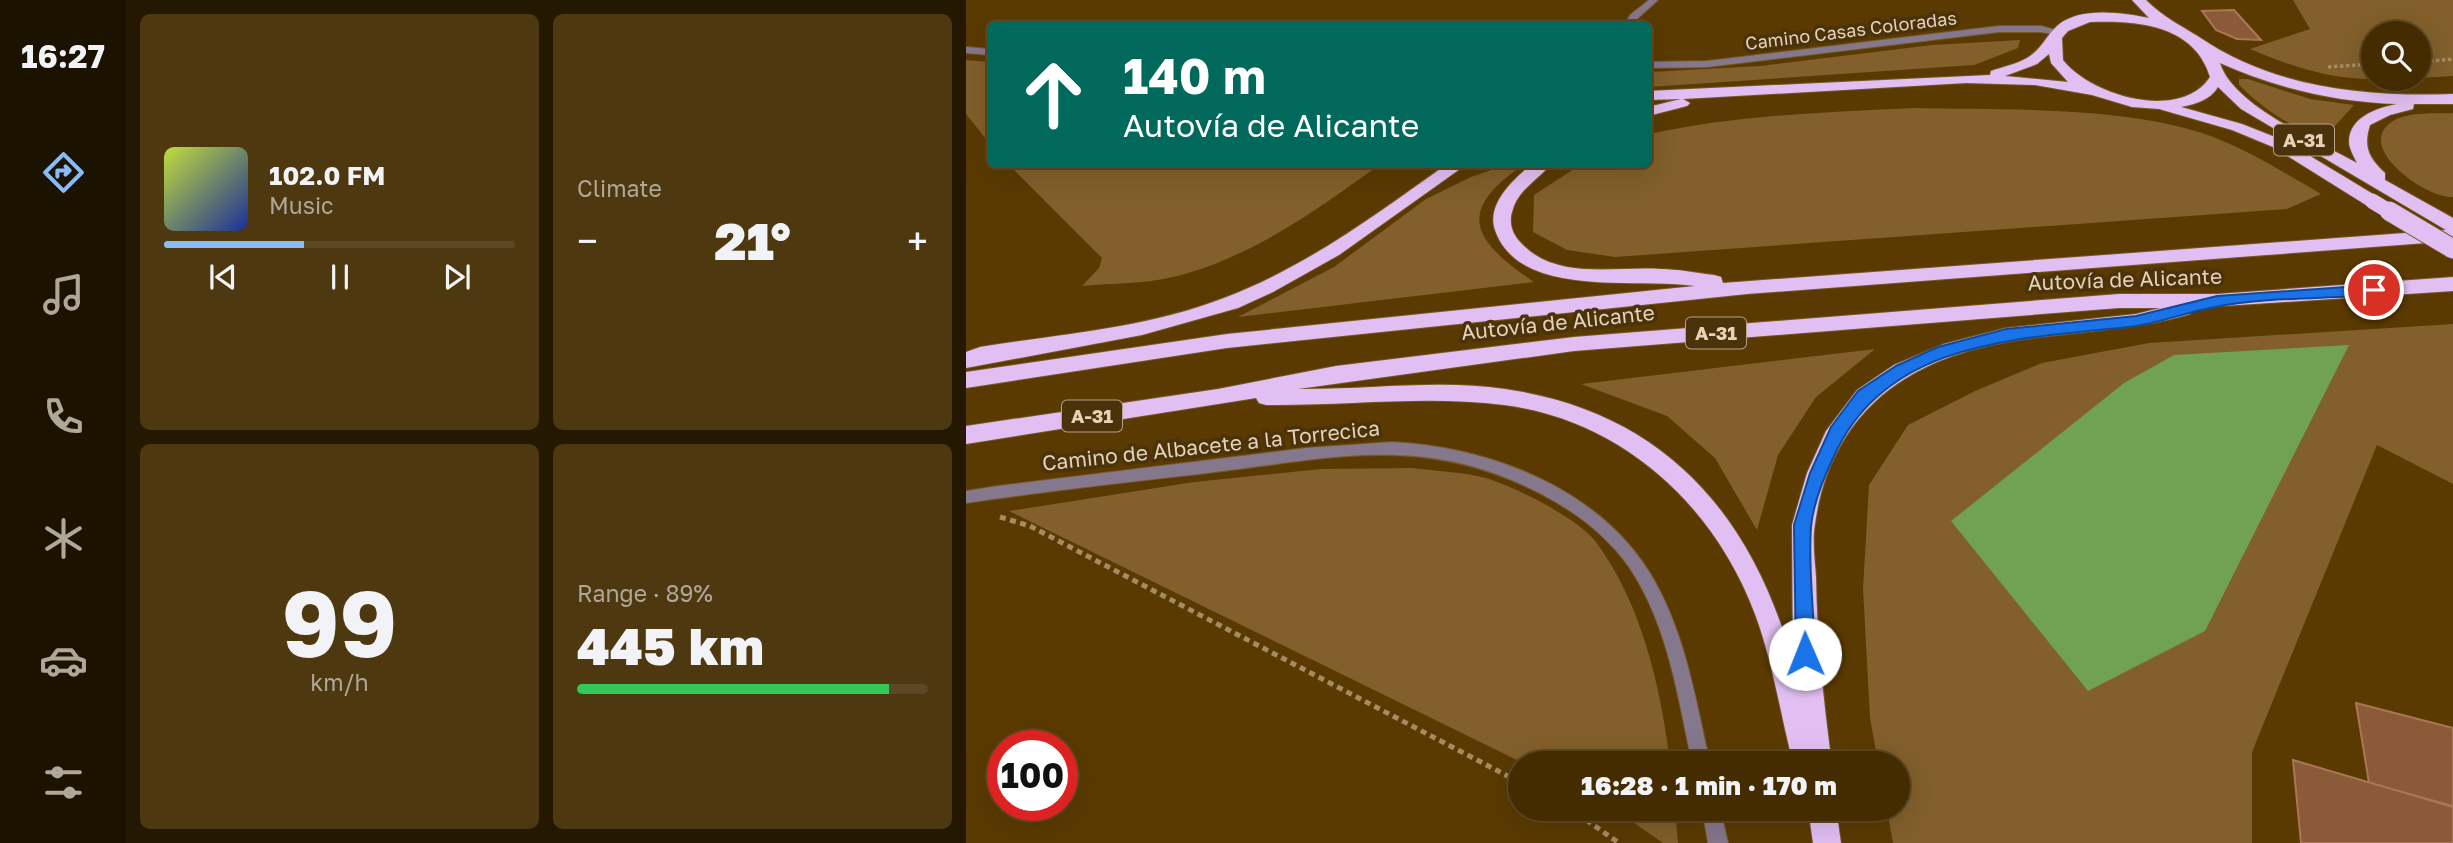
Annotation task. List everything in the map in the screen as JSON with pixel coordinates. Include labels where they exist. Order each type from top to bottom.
[{"type":"highway","points":[[2139,0],[2159,21],[2206,51],[2250,71],[2308,89],[2361,97],[2453,99]]},
{"type":"highway","points":[[1966,79],[2018,68],[2044,53],[2056,38],[2082,20],[2089,11],[2090,2]]},
{"type":"highway","points":[[2082,20],[2123,18],[2170,27]]},
{"type":"highway","points":[[2056,38],[2056,60],[2070,77],[2093,91]]},
{"type":"highway","name":"A-31","points":[[2206,51],[2211,57],[2217,76],[2227,90],[2271,123],[2453,226]]},
{"type":"highway","points":[[2146,104],[2186,102],[2209,91],[2217,76]]},
{"type":"highway","points":[[1652,96],[1966,79],[2035,81],[2093,91],[2237,127],[2279,144],[2453,249]]},
{"type":"highway","points":[[1652,111],[1760,91]]},
{"type":"highway","points":[[2399,195],[2365,164],[2357,142],[2363,123],[2385,111],[2433,100]]},
{"type":"highway","points":[[966,360],[979,355],[1197,315],[1298,271],[1352,240],[1453,168]]},
{"type":"highway","points":[[1538,168],[1509,194],[1500,217],[1501,230],[1519,253],[1559,271],[1605,276],[1661,275],[1747,287]]},
{"type":"highway","name":"Autovía de Alicante","points":[[966,380],[1227,341],[1747,287],[2453,235]]},
{"type":"highway","name":"Autovía de Alicante","points":[[966,435],[1218,397],[1336,374],[1574,344],[2119,301],[2217,301],[2453,284]]},
{"type":"highway","points":[[1816,751],[1805,654],[1803,525],[1818,473],[1837,432],[1864,396],[1901,370],[1944,351],[2006,335],[2136,321],[2217,301]]},
{"type":"highway","points":[[1218,397],[1330,398],[1394,393],[1505,397],[1593,420],[1652,454],[1691,489],[1726,534],[1767,611],[1804,751]]},
{"type":"lane","points":[[1631,21],[1654,0]]},
{"type":"lane","name":"Camino Casas Coloradas","points":[[1652,65],[1707,64],[1999,29],[2028,28],[2056,38]]},
{"type":"lane","points":[[966,50],[987,52]]},
{"type":"lane","name":"Camino de Albacete a la Torrecica","points":[[966,498],[1245,462],[1362,451],[1444,453],[1493,467],[1573,504],[1615,539],[1632,560],[1659,609],[1670,638],[1698,751]]},
{"type":"lane","points":[[1713,821],[1718,843]]},
{"type":"path","points":[[2431,61],[2453,59]]},
{"type":"path","points":[[992,515],[1030,526],[1508,776]]},
{"type":"path","points":[[1588,821],[1619,843]]},
{"type":"shaded area","points":[[2293,0],[2453,0],[2453,76],[2431,77],[2431,21],[2361,21],[2361,79],[2317,72],[2250,49],[2310,29]]},
{"type":"shaded area","points":[[2020,40],[2018,48],[1974,65],[1652,87],[1652,72],[1760,66],[1932,45]]},
{"type":"shaded area","points":[[966,60],[987,62],[987,140],[966,114]]},
{"type":"shaded area","points":[[2239,79],[2248,79],[2310,99],[2354,105],[2325,137],[2301,129],[2279,117],[2239,85]]},
{"type":"shaded area","points":[[1916,108],[2060,111],[2135,118],[2202,133],[2233,145],[2321,194],[2287,209],[1615,257],[1567,250],[1533,232],[1534,195],[1575,168],[1652,168],[1652,133],[1715,122]]},
{"type":"shaded area","points":[[2453,113],[2453,197],[2427,190],[2412,181],[2387,157],[2381,144],[2383,132],[2393,121],[2422,114]]},
{"type":"shaded area","points":[[1012,168],[1375,168],[1281,231],[1255,246],[1201,269],[1162,279],[1082,286],[1099,268],[1102,258]]},
{"type":"shaded area","points":[[1497,168],[1519,168],[1501,182],[1487,198],[1480,213],[1480,226],[1486,240],[1498,254],[1534,282],[1238,317],[1334,267],[1426,199],[1471,177]]},
{"type":"shaded area","points":[[2453,324],[2453,484],[2377,445],[2252,752],[2252,843],[1893,843],[1889,821],[1910,821],[1910,751],[1876,751],[1870,718],[1863,589],[1869,485],[1908,425],[1975,391],[2042,363],[2149,343]]},
{"type":"shaded area","points":[[2349,345],[2205,631],[2088,691],[1951,521],[2124,383],[2174,355]]},
{"type":"shaded area","points":[[1875,349],[1816,397],[1778,455],[1757,530],[1715,458],[1667,416],[1581,384]]},
{"type":"shaded area","points":[[1412,468],[1468,474],[1498,482],[1529,496],[1575,523],[1596,542],[1626,592],[1655,676],[1668,751],[1508,751],[1508,756],[1009,511],[1194,482],[1321,469]]},
{"type":"shaded area","points":[[1631,821],[1676,821],[1678,843],[1663,843]]},
{"type":"building","points":[[2234,10],[2261,40],[2237,39],[2216,30],[2202,11]]},
{"type":"building","points":[[2356,703],[2453,728],[2453,806],[2369,783]]},
{"type":"building","points":[[2293,760],[2453,807],[2453,843],[2301,843]]},
{"type":"route","points":[[1805,654],[1803,525],[1818,473],[1837,432],[1864,396],[1901,370],[1944,351],[2006,335],[2136,321],[2217,301],[2374,290]]}]
